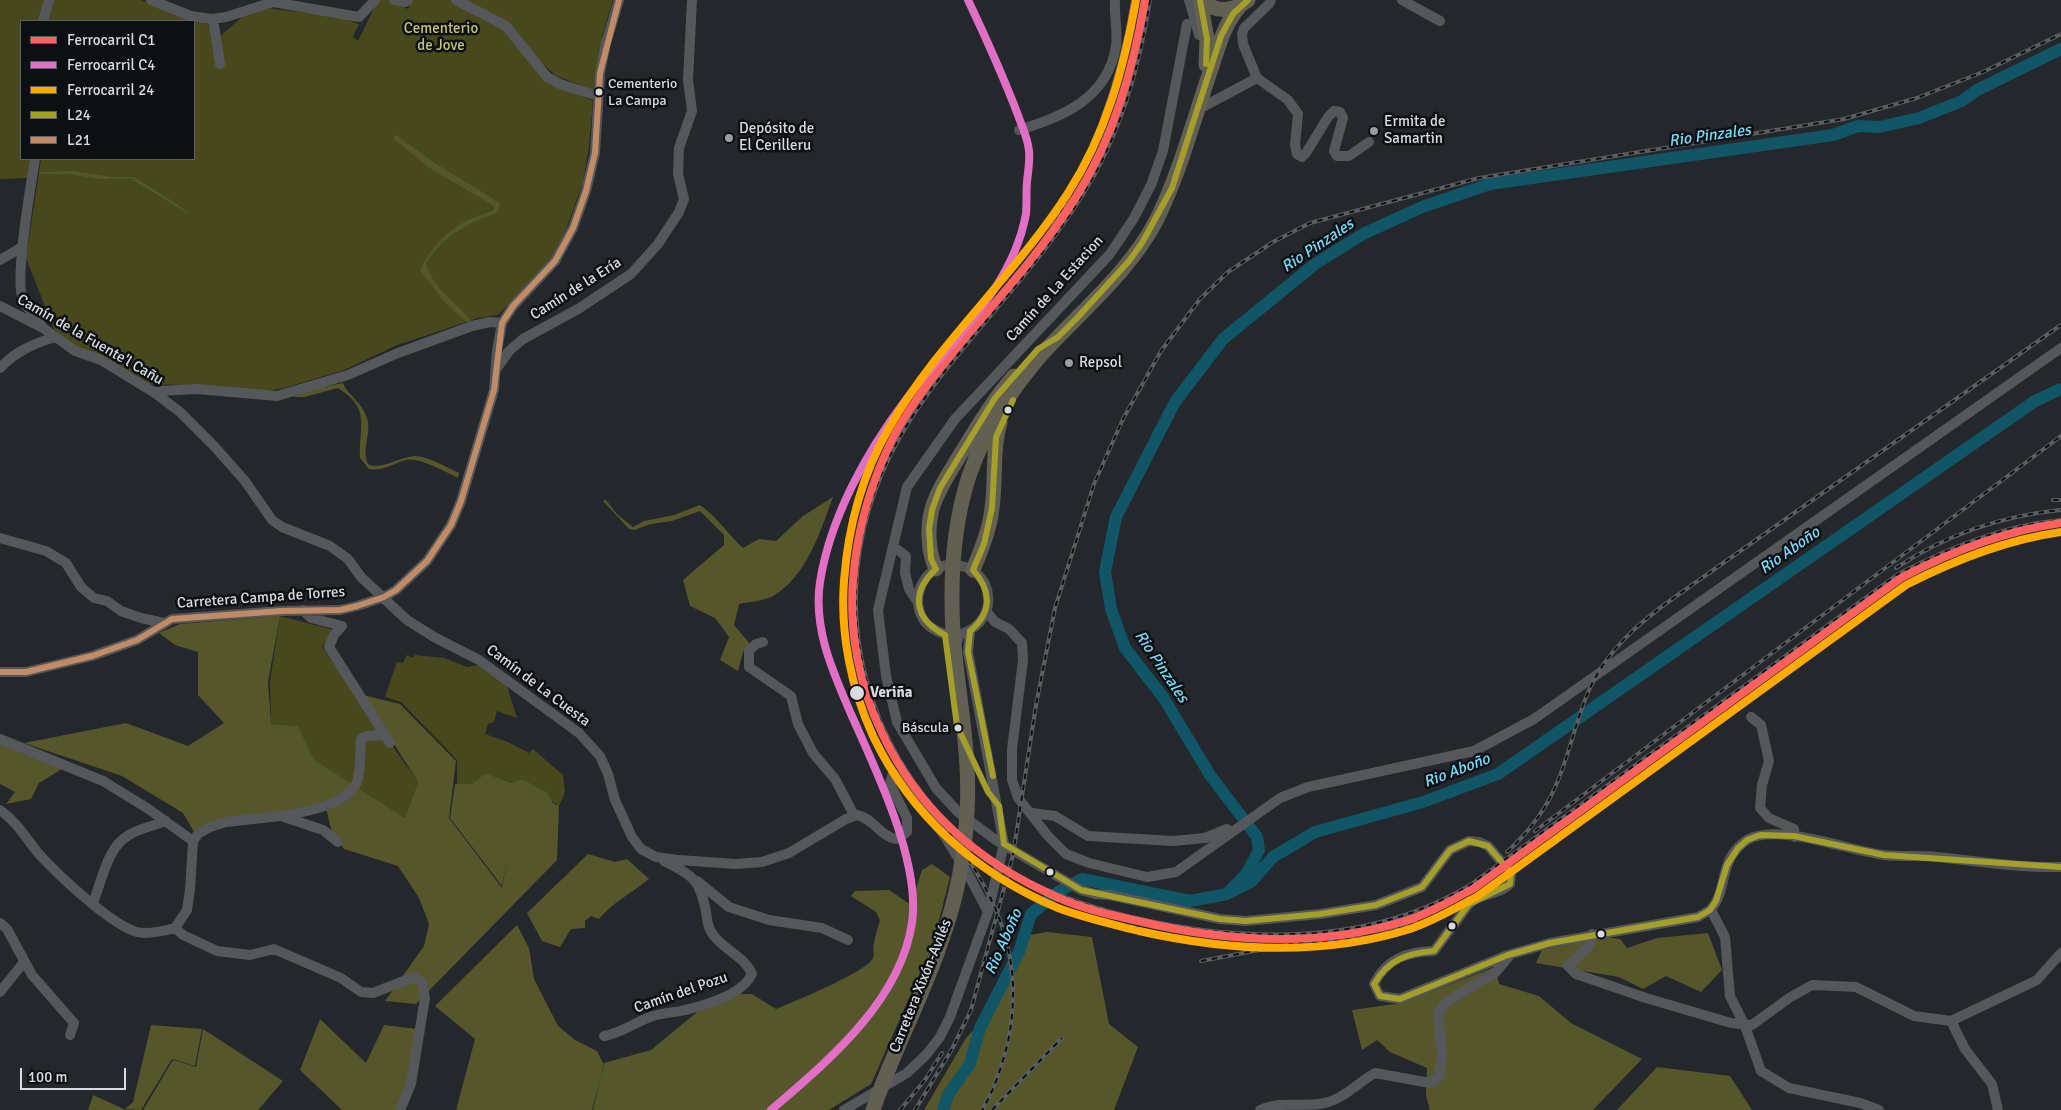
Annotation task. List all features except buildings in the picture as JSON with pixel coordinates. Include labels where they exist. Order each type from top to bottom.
[{"type":"highway","points":[[1197,110],[1207,49],[1201,0]]},
{"type":"highway","points":[[1201,0],[1216,8],[1228,10],[1244,3]]},
{"type":"highway","points":[[936,568],[931,559],[929,529],[932,510],[940,488],[995,398],[1038,349],[1058,337],[1129,261],[1155,222],[1175,179],[1221,36],[1244,3]]},
{"type":"highway","points":[[973,570],[984,544],[992,508],[996,437],[1002,420],[1013,400],[1055,347],[1068,335],[1077,318]]},
{"type":"highway","name":"Carretera Xixón-Avilés","points":[[872,1110],[941,942],[964,851],[968,810],[966,761],[953,631],[953,560],[957,530],[969,477],[988,432],[1012,393],[1058,337]]},
{"type":"street","points":[[43,20],[49,0]]},
{"type":"street","points":[[150,0],[191,16],[213,19],[226,17],[274,1],[359,17],[370,8],[375,0]]},
{"type":"street","points":[[394,0],[405,2],[408,0]]},
{"type":"street","points":[[456,0],[506,26],[547,77],[560,84],[598,96]]},
{"type":"street","points":[[155,393],[160,390],[197,389],[277,396],[348,375],[398,353],[472,326],[502,323],[513,306],[555,261],[573,228],[586,191],[595,153],[598,96],[606,43],[619,0]]},
{"type":"street","name":"Camín de la Ería","points":[[497,368],[509,351],[523,339],[578,309],[631,274],[658,244],[680,212],[684,199],[678,174],[679,148],[692,111],[688,80],[692,0]]},
{"type":"street","points":[[1019,130],[1048,122],[1065,114],[1080,105],[1094,91],[1113,61],[1116,44],[1115,0]]},
{"type":"street","points":[[1189,0],[1200,40],[1203,77]]},
{"type":"street","points":[[1270,0],[1269,4],[1244,28],[1242,34],[1252,69],[1257,78],[1288,100],[1298,114],[1295,145],[1297,154],[1302,157],[1334,111],[1340,112],[1344,118],[1335,142],[1334,151],[1337,156],[1349,156],[1369,142]]},
{"type":"street","points":[[1402,0],[1440,21]]},
{"type":"street","points":[[213,19],[220,64]]},
{"type":"street","name":"Camín de La Estacion","points":[[1187,24],[1163,150],[1150,185],[1134,218],[1110,254],[955,419],[923,460],[907,487],[894,548],[879,602],[878,625],[886,676],[897,722],[910,748],[945,799],[972,823],[1004,844],[1081,890],[1220,919],[1246,921],[1320,914],[1376,905],[1422,888],[1450,850],[1464,842],[1479,842],[1496,853],[1510,871],[1512,878],[1510,884],[1469,904],[1434,951],[1413,952],[1392,962],[1381,970],[1374,984],[1380,996],[1400,999],[1512,954]]},
{"type":"street","points":[[1197,110],[1257,78]]},
{"type":"street","points":[[35,160],[22,247],[22,299],[43,328]]},
{"type":"street","points":[[0,260],[22,247]]},
{"type":"street","name":"Camín de la Fuente'l Cañu","points":[[0,306],[43,328],[75,350],[102,360],[155,393],[180,412],[214,446],[245,481],[272,520],[282,527],[330,546],[348,558],[362,577],[384,597]]},
{"type":"street","name":"Carretera Campa de Torres","points":[[0,672],[26,672],[92,656],[136,640],[172,619],[303,610],[340,610],[384,597],[408,581],[427,561],[451,525],[461,501],[487,416],[497,368],[497,351],[502,323]]},
{"type":"street","points":[[0,368],[20,350],[55,337]]},
{"type":"street","points":[[987,612],[995,622],[1009,629],[1022,643],[1023,660],[1012,748],[1012,780],[1018,798],[1032,813],[1048,836],[1066,854],[1089,863],[1147,877],[1176,872],[1240,824],[1280,798],[1308,787],[1474,751],[1534,719],[2061,348]]},
{"type":"street","points":[[0,538],[46,551],[66,563],[81,587],[94,598],[141,618],[164,624]]},
{"type":"street","points":[[894,548],[906,556],[907,581],[926,623],[935,631],[962,643],[968,652]]},
{"type":"street","points":[[907,581],[916,586],[921,584],[936,568],[948,564],[961,565],[973,570],[981,578],[987,589],[989,600],[987,612],[982,622],[970,631],[950,637]]},
{"type":"street","points":[[917,601],[921,584]]},
{"type":"street","name":"Camín de La Cuesta","points":[[384,597],[407,620],[434,637],[479,660],[579,732],[600,756],[608,774],[615,800],[632,837],[641,849],[656,857]]},
{"type":"street","points":[[175,928],[187,910],[193,841],[198,834],[226,822],[281,816],[328,805],[351,793],[358,780],[362,739],[367,736],[388,739],[329,647],[334,635],[342,626],[311,618],[303,610]]},
{"type":"street","points":[[982,622],[995,622]]},
{"type":"street","points":[[844,1110],[907,1073],[926,1055],[940,1037],[950,1017],[988,912],[1004,844],[968,652],[970,631]]},
{"type":"street","points":[[763,642],[756,644],[749,651],[750,667],[791,696],[798,724],[813,753],[835,778],[854,815]]},
{"type":"street","points":[[1751,717],[1761,725],[1769,761],[1762,785],[1760,808],[1769,818],[1794,829],[1795,836]]},
{"type":"street","points":[[0,739],[102,781],[193,841]]},
{"type":"street","points":[[656,857],[736,864],[762,862],[789,853],[854,815],[865,818],[893,838],[901,837],[906,832],[907,818],[890,784],[893,773],[942,832],[968,874],[988,912]]},
{"type":"street","points":[[0,810],[13,821],[39,854],[92,902],[122,926],[138,932],[175,928]]},
{"type":"street","points":[[1032,813],[1055,816],[1088,836],[1173,841],[1205,838],[1240,824]]},
{"type":"street","points":[[281,816],[323,830],[338,842]]},
{"type":"street","points":[[92,902],[109,858],[119,842],[133,833],[166,822]]},
{"type":"street","points":[[1260,1110],[1274,1104],[1323,1103],[1336,1100],[1375,1073],[1430,1083],[1439,1077],[1442,1056],[1438,1013],[1446,1002],[1496,973],[1512,954],[1592,934],[1698,917],[1711,910],[1717,900],[1726,864],[1735,851],[1746,840],[1767,833],[1795,836],[1884,855],[1934,856],[2012,866],[2061,867]]},
{"type":"street","points":[[656,857],[687,873],[729,907],[769,920],[822,928],[848,940]]},
{"type":"street","name":"Camín del Pozu","points":[[604,1036],[616,1034],[651,1016],[689,1009],[708,1003],[748,984],[752,974],[748,966],[723,945],[710,930],[696,880]]},
{"type":"street","points":[[1711,910],[1725,937],[1730,996],[1745,1026],[1761,1072],[1789,1088],[1860,1103],[1878,1110]]},
{"type":"street","points":[[0,922],[7,929],[24,962],[74,1023],[70,1036]]},
{"type":"street","points":[[175,928],[183,936],[217,952],[250,955],[274,949],[342,978],[361,992],[373,993],[414,977],[422,982],[425,998],[411,1084],[400,1110]]},
{"type":"street","points":[[1592,934],[1590,946],[1568,966],[1576,974],[1646,998],[1745,1026],[1752,1025],[1789,998],[1812,986],[1856,987],[1914,1016],[1951,1021],[2037,980],[2061,953]]},
{"type":"street","points":[[0,992],[24,962]]},
{"type":"street","points":[[1951,1021],[1965,1049],[1992,1084],[1998,1110]]},
{"type":"green space","points":[[0,0],[46,0],[39,20],[20,20],[20,160],[31,160],[27,178],[0,179]]},
{"type":"green space","name":"Cementerio de Jove","points":[[53,0],[141,0],[208,24],[217,39],[242,17],[266,8],[341,17],[359,24],[353,37],[358,41],[378,0],[389,0],[408,9],[412,0],[450,0],[505,29],[563,87],[593,101],[589,146],[583,182],[554,257],[498,315],[478,318],[395,346],[344,370],[284,388],[262,392],[188,385],[143,384],[72,345],[54,329],[26,258],[41,160],[195,160],[195,20],[47,20]]},
{"type":"green space","points":[[464,0],[613,0],[602,37],[594,90],[556,76],[536,57],[511,25]]},
{"type":"green space","points":[[396,135],[438,165],[500,203],[498,212],[466,226],[449,237],[426,263],[433,280],[471,321],[466,322],[442,299],[420,270],[441,239],[470,219],[494,211],[494,206],[428,167],[393,138]]},
{"type":"green space","points":[[72,171],[112,177],[134,177],[177,204],[190,215],[130,178],[98,179],[69,174],[39,174],[39,172]]},
{"type":"green space","points":[[343,383],[364,410],[368,422],[366,459],[368,464],[378,466],[408,457],[419,456],[437,462],[459,473],[458,478],[432,466],[411,460],[401,461],[374,470],[369,469],[360,458],[361,419],[356,403],[349,396],[338,388],[304,397],[294,397],[300,392]]},
{"type":"green space","points":[[833,497],[811,552],[795,577],[769,598],[739,604],[734,625],[751,645],[743,652],[738,671],[720,660],[729,637],[715,618],[690,606],[683,580],[724,545],[724,535],[700,511],[672,521],[651,524],[634,530],[629,529],[603,501],[606,500],[617,514],[633,527],[644,521],[674,515],[700,505],[743,548],[759,539],[776,541],[803,516]]},
{"type":"green space","points":[[280,616],[334,630],[322,647],[418,782],[405,818],[313,760],[298,726],[271,724],[270,681]]},
{"type":"green space","points":[[280,616],[268,682],[271,724],[298,726],[314,760],[405,818],[418,782],[363,695],[400,704],[456,761],[449,818],[502,888],[508,856],[502,886],[450,818],[455,784],[471,784],[486,773],[511,783],[522,779],[547,793],[553,803],[559,806],[557,860],[416,1004],[385,1001],[424,946],[429,924],[419,898],[398,866],[344,849],[332,833],[326,808],[194,832],[183,813],[122,776],[24,743],[126,723],[188,746],[224,723],[198,695],[198,652],[175,645],[159,633],[180,624]]},
{"type":"green space","points":[[407,655],[412,658],[415,655],[444,658],[467,667],[479,665],[506,683],[517,718],[497,711],[494,722],[488,724],[485,734],[508,742],[529,753],[533,749],[563,775],[565,792],[559,806],[522,779],[511,783],[486,773],[471,784],[457,784],[457,760],[401,702],[385,697],[397,662],[403,663]]},
{"type":"green space","points":[[0,744],[62,769],[39,783],[31,799],[6,804],[15,792],[0,784]]},
{"type":"green space","points":[[588,854],[615,862],[627,859],[649,879],[616,903],[599,919],[591,916],[585,921],[585,928],[571,929],[560,947],[542,941],[527,913]]},
{"type":"green space","points":[[932,864],[950,877],[933,944],[871,1084],[829,1110],[593,1110],[604,1063],[651,1050],[719,994],[752,994],[776,1009],[829,986],[868,964],[874,956],[873,945],[880,920],[876,912],[851,896],[855,891],[889,890],[911,905],[922,870]]},
{"type":"green space","points":[[517,925],[529,948],[534,979],[558,1026],[575,1040],[597,1051],[604,1065],[592,1110],[456,1110],[475,1039],[435,1006]]},
{"type":"green space","points":[[1047,932],[1092,937],[1109,1024],[1138,1047],[1114,1110],[924,1110],[966,1038],[998,1004],[1013,952],[1030,935]]},
{"type":"green space","points":[[1708,933],[1722,970],[1701,992],[1666,976],[1643,989],[1619,977],[1536,963],[1542,950],[1606,937],[1620,939],[1627,948],[1657,938]]},
{"type":"green space","points":[[1495,967],[1499,984],[1539,996],[1571,1023],[1642,1059],[1593,1110],[1430,1110],[1426,1096],[1427,1068],[1390,1052],[1377,1040],[1362,1050],[1352,1010],[1402,1003]]},
{"type":"green space","points":[[320,1019],[366,1063],[384,1025],[417,1029],[410,1084],[400,1110],[342,1110],[300,1070]]},
{"type":"green space","points":[[151,1025],[202,1029],[195,1066],[172,1059],[141,1110],[125,1109],[133,1102]]},
{"type":"green space","points":[[203,1029],[283,1081],[258,1110],[143,1110],[173,1060],[196,1067]]},
{"type":"green space","points":[[1657,1067],[1730,1076],[1752,1110],[1617,1110]]},
{"type":"green space","points":[[93,1095],[126,1110],[88,1110]]},
{"type":"waterway","name":"Rio Pinzales","points":[[1227,894],[1247,873],[1259,850],[1257,837],[1210,775],[1163,697],[1125,648],[1111,609],[1105,572],[1116,517],[1175,402],[1223,339],[1315,264],[1363,234],[1422,207],[1490,184],[1833,135],[1858,126],[1880,127],[1919,118],[1962,101],[1977,90],[2061,49]]},
{"type":"waterway","name":"Rio Aboño","points":[[943,1110],[948,1095],[970,1064],[980,1028],[1019,952],[1031,914],[1058,892],[1082,879],[1190,901],[1227,894],[1251,882],[1273,857],[1315,832],[1423,802],[1498,774],[2035,401],[2061,389]]},
{"type":"railway","points":[[1050,232],[1065,204],[1102,120],[1120,62],[1133,0]]},
{"type":"railway","points":[[1150,0],[1134,77],[1117,126],[1095,173],[1082,196],[1048,245],[939,378],[908,424],[882,473],[864,528],[856,590],[858,635],[866,679],[881,721],[901,762],[926,798],[956,831],[991,859],[1030,882],[1093,907],[1115,913],[1181,927],[1238,933],[1307,934],[1374,924],[1407,914],[1439,901],[1470,885],[1898,574],[1937,555],[1997,532],[2061,520]]},
{"type":"railway","points":[[915,1110],[952,1049],[971,1010],[1013,855],[1036,705],[1055,608],[1094,484],[1123,419],[1161,351],[1200,299],[1228,272],[1273,242],[1310,223],[1479,178],[1844,119],[1917,98],[1983,72],[2061,34]]},
{"type":"railway","points":[[1507,852],[1531,827],[1544,809],[1555,789],[1590,688],[1606,661],[1626,637],[1675,597],[2061,325]]},
{"type":"railway","points":[[1535,831],[2061,436]]},
{"type":"railway","points":[[2053,500],[2061,500]]},
{"type":"railway","points":[[1896,568],[1935,545],[1975,528],[2017,517],[2061,510]]},
{"type":"railway","points":[[942,823],[978,874],[992,900],[1002,927],[1013,983],[1012,1014],[1007,1046],[994,1087],[982,1110]]},
{"type":"railway","points":[[1312,943],[1372,937],[1417,923]]},
{"type":"railway","points":[[1201,961],[1318,939]]},
{"type":"railway","points":[[992,1110],[1062,1038]]},
{"type":"railway","points":[[900,1110],[925,1080],[942,1053]]},
{"type":"rail line","name":"C4","points":[[771,1110],[837,1050],[877,1004],[893,979],[905,952],[912,923],[913,899],[910,872],[903,845],[884,789],[844,698],[826,650],[819,617],[820,582],[832,534],[841,510],[864,464],[905,401],[977,314],[993,291],[1019,241],[1026,214],[1029,159],[1027,142],[1006,86],[968,0]]},
{"type":"rail line","name":"24","points":[[1136,0],[1126,51],[1112,100],[1093,148],[1081,171],[1068,193],[1025,253],[930,367],[889,428],[879,446],[864,483],[849,541],[843,601],[846,640],[853,680],[873,736],[889,765],[927,817],[974,860],[1000,878],[1028,894],[1078,915],[1139,931],[1206,943],[1240,947],[1309,947],[1343,944],[1410,929],[1478,896],[1906,585],[1943,567],[1981,552],[2020,540],[2061,532]]},
{"type":"rail line","name":"C1","points":[[1145,0],[1128,77],[1101,151],[1076,197],[1039,250],[939,370],[902,422],[878,470],[866,506],[855,561],[852,600],[857,658],[867,697],[882,733],[897,761],[933,810],[955,832],[978,851],[1030,884],[1088,909],[1171,928],[1238,937],[1272,939],[1339,935],[1372,930],[1414,918],[1473,889],[1901,578],[1979,543],[2019,531],[2061,523]]},
{"type":"transit line","name":"L21","points":[[0,672],[26,672],[92,656],[137,640],[172,619],[281,611],[340,610],[357,606],[384,597],[396,590],[427,561],[451,525],[461,501],[494,390],[502,323],[513,306],[555,261],[573,228],[586,191],[595,153],[600,73],[619,0]]},
{"type":"transit line","name":"L24","points":[[1200,0],[1207,39],[1206,64]]},
{"type":"transit line","name":"L24","points":[[936,569],[931,559],[929,529],[932,510],[940,488],[995,398],[1038,349],[1058,337],[1077,318],[1129,261],[1142,243],[1172,188],[1221,36],[1233,14],[1248,0]]},
{"type":"transit line","name":"L24","points":[[973,570],[984,544],[992,508],[996,437],[1013,400]]},
{"type":"transit line","name":"L24","points":[[936,569],[922,587],[919,605],[927,621],[945,635]]},
{"type":"transit line","name":"L24","points":[[970,631],[982,617],[987,602],[984,586],[973,570]]},
{"type":"transit line","name":"L24","points":[[970,631],[968,652],[993,776]]},
{"type":"transit line","name":"L24","points":[[945,635],[957,726],[988,792],[999,806],[1004,844]]},
{"type":"transit line","name":"L24","points":[[1004,844],[1081,890],[1220,919],[1246,921],[1320,914],[1376,905],[1422,887],[1450,850],[1469,841],[1488,846],[1511,873],[1510,884],[1469,904],[1434,951],[1407,956],[1385,969],[1374,984],[1380,996],[1400,999],[1508,955],[1550,943],[1698,917],[1710,910],[1716,901],[1727,865],[1738,848],[1747,840],[1760,835],[1794,836],[1884,855],[2061,867]]},
{"type":"place","name":"Cementerio La Campa","points":[[599,92]]},
{"type":"place","name":"Ermita de Samartin","points":[[1374,131]]},
{"type":"place","name":"Depósito de El Cerilleru","points":[[729,138]]},
{"type":"place","name":"Repsol","points":[[1069,363]]},
{"type":"place","name":"Veriña","points":[[857,693]]},
{"type":"place","name":"Báscula","points":[[958,728]]}]
